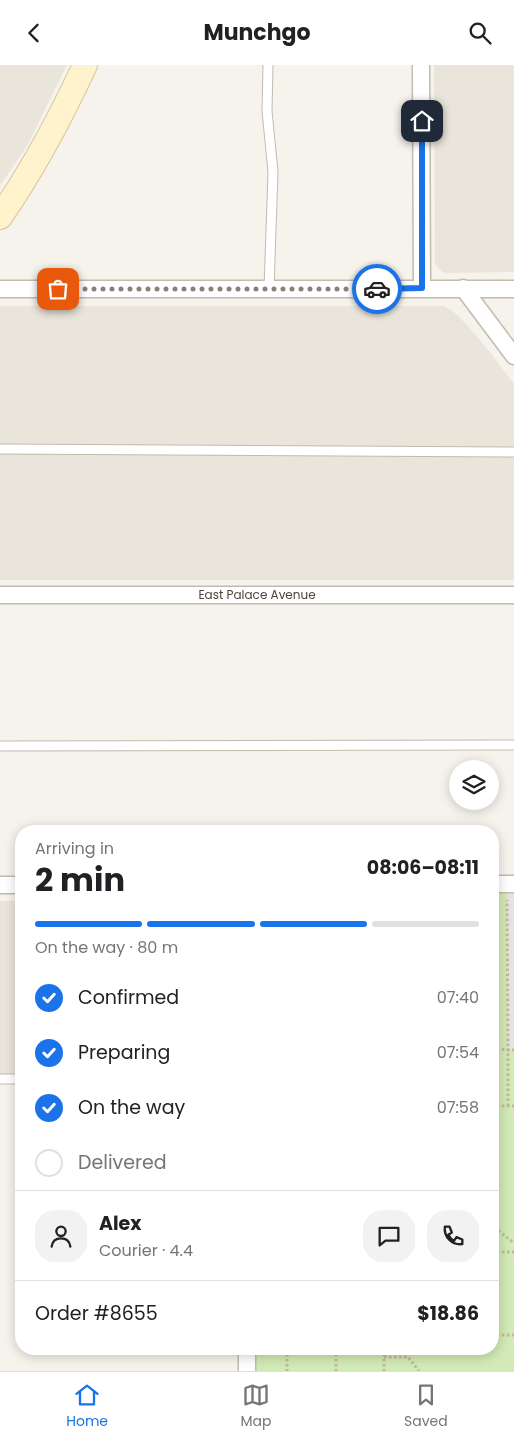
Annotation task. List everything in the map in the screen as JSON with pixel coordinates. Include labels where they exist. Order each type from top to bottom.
[{"type":"main road","points":[[0,217],[20,189],[49,139],[85,65]]},
{"type":"street","points":[[421,65],[422,288]]},
{"type":"street","points":[[463,288],[514,357]]},
{"type":"street","points":[[0,289],[514,289]]},
{"type":"street","name":"East Palace Avenue","points":[[0,595],[514,595]]},
{"type":"street","points":[[0,885],[15,885]]},
{"type":"street","points":[[247,1355],[247,1371]]},
{"type":"lane","points":[[268,65],[267,111],[273,171],[269,289]]},
{"type":"lane","points":[[0,449],[514,452]]},
{"type":"lane","points":[[0,746],[514,745]]},
{"type":"lane","points":[[0,1079],[15,1079]]},
{"type":"path","points":[[504,884],[508,1106]]},
{"type":"path","points":[[499,1049],[514,1050]]},
{"type":"path","points":[[499,1106],[514,1106]]},
{"type":"path","points":[[499,1231],[514,1243]]},
{"type":"path","points":[[499,1251],[514,1252]]},
{"type":"path","points":[[499,1335],[514,1335]]},
{"type":"path","points":[[287,1355],[287,1371]]},
{"type":"path","points":[[336,1355],[336,1371]]},
{"type":"path","points":[[384,1371],[384,1357],[408,1357],[419,1371]]},
{"type":"shaded area","points":[[0,65],[67,65],[28,144],[0,186]]},
{"type":"shaded area","points":[[434,65],[514,65],[514,272],[447,273],[442,272],[435,264]]},
{"type":"shaded area","points":[[0,306],[444,306],[455,313],[467,325],[514,384],[514,580],[0,580]]},
{"type":"shaded area","points":[[507,884],[514,884],[514,1050],[508,1050]]},
{"type":"shaded area","points":[[0,901],[15,901],[15,1079],[0,1079]]},
{"type":"green space","points":[[499,884],[514,884],[514,1371],[247,1371],[247,1355],[499,1355]]},
{"type":"way so far","points":[[58,289],[377,289]]},
{"type":"route","points":[[377,289],[422,288],[422,121]]}]
